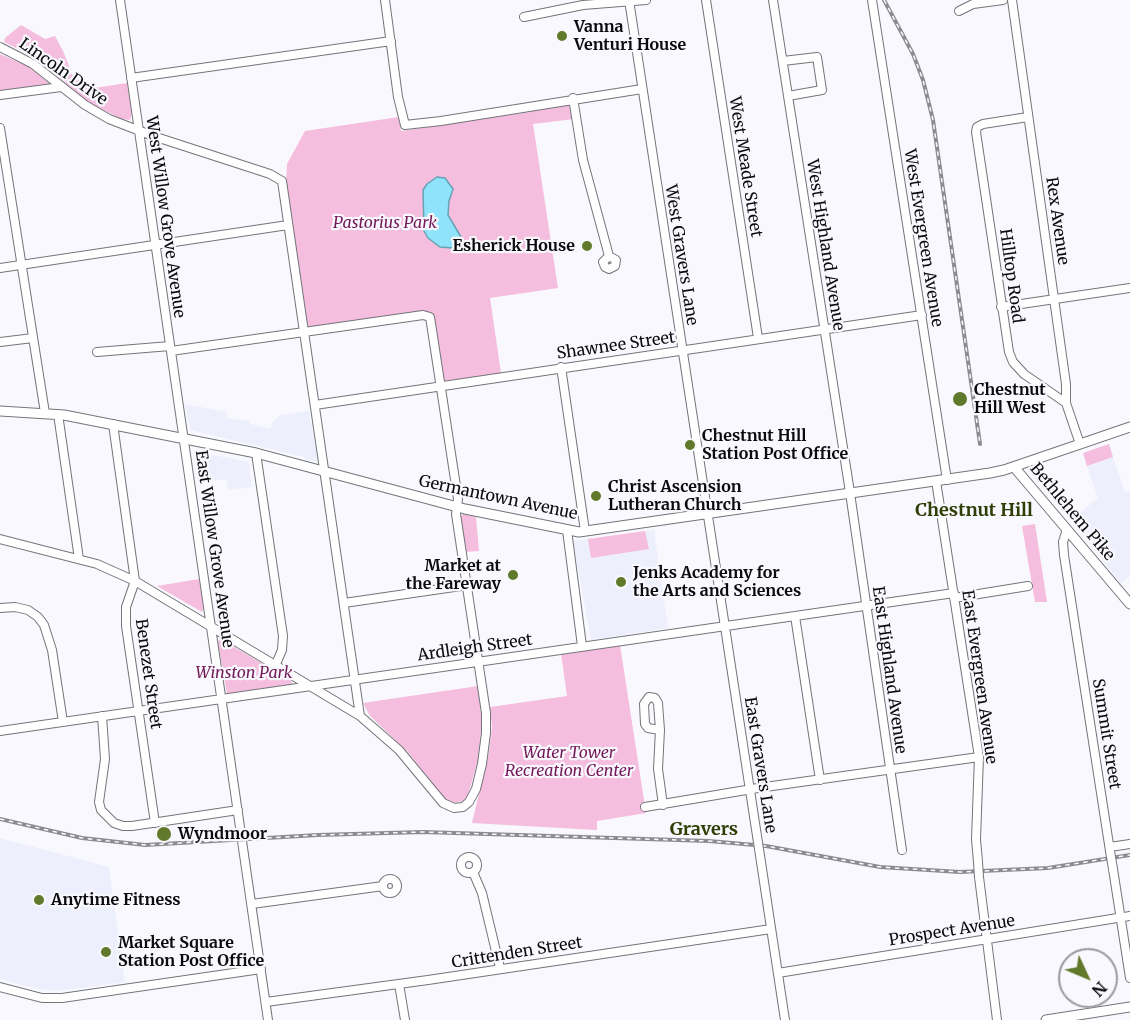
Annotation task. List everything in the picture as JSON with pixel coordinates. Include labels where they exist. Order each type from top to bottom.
[{"type":"main road","name":"Germantown Avenue","points":[[0,411],[58,414],[184,438],[324,470],[457,507],[567,530],[585,531],[990,473],[1130,427]]},
{"type":"main road","name":"Bethlehem Pike","points":[[1014,467],[1130,604]]},
{"type":"main road","points":[[1046,1020],[1130,1006]]},
{"type":"street","name":"West Willow Grove Avenue","points":[[120,0],[184,438]]},
{"type":"street","points":[[385,0],[401,114],[405,125],[642,89]]},
{"type":"street","points":[[524,17],[583,5],[646,0]]},
{"type":"street","name":"West Meade Street","points":[[706,0],[758,338]]},
{"type":"street","name":"West Highland Avenue","points":[[773,0],[850,493]]},
{"type":"street","name":"West Evergreen Avenue","points":[[872,0],[947,480]]},
{"type":"street","points":[[959,11],[973,4],[1003,0]]},
{"type":"street","name":"Rex Avenue","points":[[1011,0],[1066,384],[1066,403],[1080,444]]},
{"type":"street","name":"West Gravers Lane","points":[[629,1],[708,514]]},
{"type":"street","points":[[131,78],[391,41]]},
{"type":"street","name":"Lincoln Drive","points":[[0,47],[33,64],[100,115],[139,131],[280,178],[288,225]]},
{"type":"street","points":[[783,62],[817,57],[822,90],[788,96]]},
{"type":"street","points":[[0,95],[61,87]]},
{"type":"street","points":[[573,99],[583,160],[609,256]]},
{"type":"street","name":"Hilltop Road","points":[[1028,117],[982,124],[976,132],[1009,352],[1017,367],[1024,374],[1066,403]]},
{"type":"street","points":[[0,128],[45,413]]},
{"type":"street","points":[[0,268],[288,225],[360,716]]},
{"type":"street","points":[[1001,307],[1130,288]]},
{"type":"street","name":"Shawnee Street","points":[[315,405],[922,315]]},
{"type":"street","points":[[0,539],[105,566],[135,581],[312,685],[360,716],[408,759],[443,803],[458,808],[466,805],[474,795],[485,746],[487,719],[456,514],[458,499],[442,386],[429,316],[171,349],[97,352]]},
{"type":"street","points":[[0,342],[33,338]]},
{"type":"street","points":[[561,367],[585,531]]},
{"type":"street","points":[[58,414],[79,559]]},
{"type":"street","name":"Benezet Street","points":[[113,424],[135,581],[128,602],[126,618],[155,823]]},
{"type":"street","name":"East Willow Grove Avenue","points":[[184,438],[268,1020]]},
{"type":"street","points":[[256,453],[283,636],[282,650],[276,664]]},
{"type":"street","name":"East Evergreen Avenue","points":[[936,481],[979,757],[976,840],[997,1020]]},
{"type":"street","name":"East Highland Avenue","points":[[850,493],[902,850]]},
{"type":"street","name":"East Gravers Lane","points":[[708,514],[785,1020]]},
{"type":"street","name":"Summit Street","points":[[1067,529],[1064,555],[1130,978]]},
{"type":"street","points":[[567,530],[582,646]]},
{"type":"street","points":[[344,603],[468,585]]},
{"type":"street","name":"Ardleigh Street","points":[[0,731],[866,605],[1028,586]]},
{"type":"street","points":[[0,608],[23,608],[35,614],[44,625],[52,650],[63,722]]},
{"type":"street","points":[[795,616],[820,780]]},
{"type":"street","points":[[102,716],[105,759],[99,802],[101,810],[107,816],[123,826],[238,810]]},
{"type":"street","points":[[660,730],[658,769],[663,805]]},
{"type":"street","points":[[645,807],[979,757]]},
{"type":"street","points":[[1110,849],[1130,844]]},
{"type":"street","points":[[473,872],[482,893],[500,969]]},
{"type":"street","points":[[252,904],[382,886]]},
{"type":"street","name":"Prospect Avenue","points":[[778,973],[1130,915]]},
{"type":"street","name":"Crittenden Street","points":[[266,1002],[771,929]]},
{"type":"street","points":[[0,987],[42,998],[62,998],[261,969]]},
{"type":"street","points":[[399,984],[405,1020]]},
{"type":"shaded area","points":[[185,404],[227,412],[227,418],[249,421],[251,424],[270,429],[273,421],[281,415],[309,411],[318,461],[306,460],[304,457],[190,430]]},
{"type":"shaded area","points":[[193,451],[249,462],[252,487],[228,490],[226,479],[198,483]]},
{"type":"shaded area","points":[[1113,457],[1125,492],[1130,490],[1130,576],[1121,584],[1071,520],[1098,498],[1087,466]]},
{"type":"shaded area","name":"Jenks Academy for the Arts and Sciences","points":[[654,530],[668,628],[591,640],[573,541]]},
{"type":"shaded area","points":[[0,838],[109,867],[125,982],[56,991],[37,989],[0,979]]},
{"type":"green space","points":[[21,25],[45,39],[55,36],[69,66],[68,71],[88,89],[127,83],[132,113],[130,120],[122,119],[89,103],[41,63],[4,42],[5,38]]},
{"type":"green space","points":[[0,54],[27,66],[49,83],[49,86],[0,90]]},
{"type":"green space","name":"Pastorius Park","points":[[571,104],[574,119],[533,124],[558,288],[490,298],[501,373],[444,381],[432,315],[428,312],[309,328],[306,326],[286,183],[287,164],[305,131],[399,117],[401,131],[530,112],[534,108]]},
{"type":"green space","points":[[1109,444],[1113,457],[1087,466],[1083,453]]},
{"type":"green space","points":[[463,514],[476,517],[479,551],[465,552],[460,517]]},
{"type":"green space","points":[[1035,524],[1047,602],[1035,602],[1022,526]]},
{"type":"green space","points":[[645,531],[649,549],[591,558],[588,539]]},
{"type":"green space","points":[[199,579],[204,608],[202,612],[157,586]]},
{"type":"green space","name":"Winston Park","points":[[220,639],[291,680],[292,683],[227,694],[218,642]]},
{"type":"green space","name":"Water Tower Recreation Center","points":[[620,645],[646,813],[597,821],[597,830],[472,823],[489,752],[492,727],[490,707],[567,696],[561,653]]},
{"type":"green space","name":"Water Tower Recreation Center","points":[[478,686],[482,722],[478,760],[468,795],[463,801],[453,803],[446,800],[407,751],[370,716],[363,703]]},
{"type":"water","points":[[437,177],[445,178],[453,189],[448,215],[461,237],[458,245],[453,248],[440,247],[428,238],[424,231],[423,190]]},
{"type":"railway","points":[[884,0],[913,54],[923,80],[933,120],[980,444]]},
{"type":"railway","points":[[0,819],[82,838],[145,845],[318,835],[423,832],[709,841],[766,846],[880,867],[960,872],[1048,868],[1130,855]]},
{"type":"place","name":"Vanna Venturi House","points":[[562,36]]},
{"type":"place","name":"Esherick House","points":[[587,246]]},
{"type":"place","name":"Chestnut Hill West","points":[[960,399]]},
{"type":"place","name":"Chestnut Hill Station Post Office","points":[[690,445]]},
{"type":"place","name":"Christ Ascension Lutheran Church","points":[[596,496]]},
{"type":"place","name":"Market at the Fareway","points":[[513,575]]},
{"type":"place","name":"Jenks Academy for the Arts and Sciences","points":[[621,582]]},
{"type":"place","name":"Wyndmoor","points":[[164,834]]},
{"type":"place","name":"Anytime Fitness","points":[[39,900]]},
{"type":"place","name":"Market Square Station Post Office","points":[[106,952]]},
{"type":"district","name":"Chestnut Hill","points":[[974,511]]},
{"type":"district","name":"Gravers","points":[[704,830]]}]
